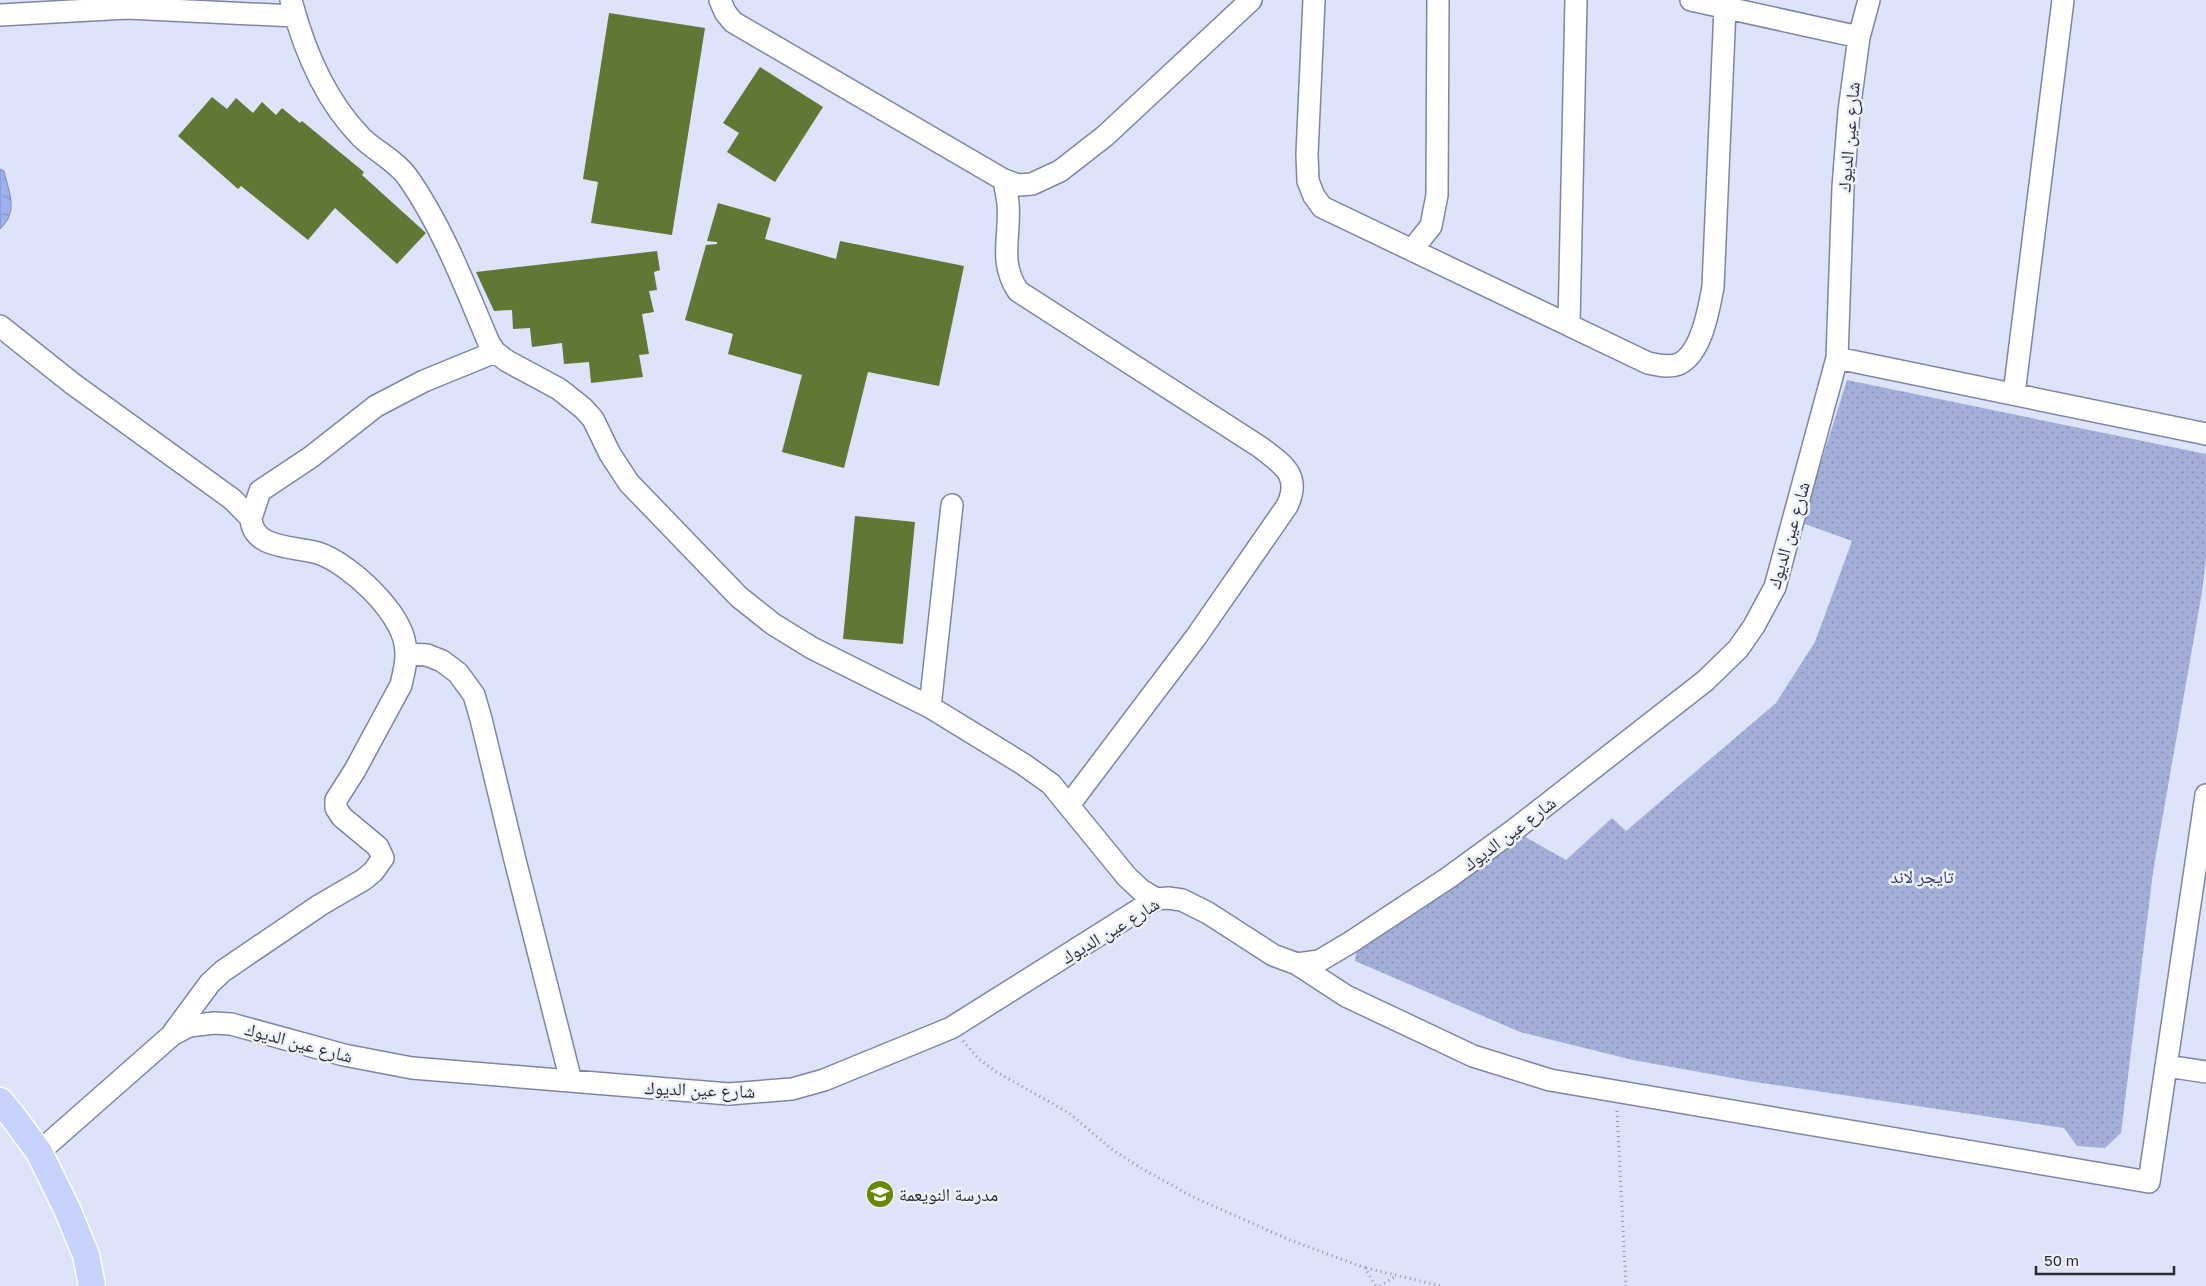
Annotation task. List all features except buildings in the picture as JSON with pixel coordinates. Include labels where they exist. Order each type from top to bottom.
[{"type":"main road","points":[[0,1101],[12,1114],[39,1152],[67,1209],[86,1255],[92,1286]]},
{"type":"street","points":[[720,0],[725,12],[733,22],[1004,180],[1018,185],[1032,184],[1060,171],[1105,136],[1251,0]]},
{"type":"street","points":[[1314,0],[1307,154],[1308,181],[1314,196],[1322,206],[1648,363],[1663,366],[1679,364],[1690,354],[1701,335],[1708,314],[1713,287],[1726,4]]},
{"type":"street","points":[[1412,250],[1431,226],[1437,195],[1438,0]]},
{"type":"street","points":[[1569,325],[1576,0]]},
{"type":"street","points":[[1691,0],[1726,4],[1859,37]]},
{"type":"street","name":"شارع عين الديوك","points":[[39,1152],[172,1036],[190,1026],[214,1023],[231,1024],[344,1055],[412,1068],[728,1094],[792,1090],[824,1080],[951,1028],[1156,899],[1182,900],[1208,913],[1273,955],[1297,964],[1319,961],[1336,952],[1448,878],[1514,830],[1705,682],[1738,648],[1754,626],[1775,587],[1837,358],[1843,187],[1849,111],[1859,37],[1869,0]]},
{"type":"street","points":[[2014,394],[2063,0]]},
{"type":"street","points":[[0,15],[127,8],[293,8],[305,49],[334,105],[363,139],[388,157],[408,177],[423,202],[452,255],[489,343],[495,352],[507,361],[559,389],[583,408],[593,419],[610,454],[629,483],[739,597],[773,624],[812,648],[930,707],[1052,784],[1127,876],[1140,890],[1156,899]]},
{"type":"street","points":[[1004,180],[1008,203],[1006,266],[1011,281],[1018,291],[1260,447],[1290,472],[1293,482],[1292,496],[1287,506],[1196,637],[1069,805]]},
{"type":"street","points":[[0,326],[73,384],[232,499],[251,518]]},
{"type":"street","points":[[172,1036],[210,983],[223,971],[320,905],[363,880],[381,863],[383,858],[378,847],[342,817],[336,808],[336,800],[355,770],[401,685],[406,654],[403,634],[389,610],[369,587],[356,576],[318,553],[281,547],[259,536],[251,527],[251,518],[260,491],[311,457],[376,406],[424,381],[495,352]]},
{"type":"street","points":[[1837,358],[2206,434]]},
{"type":"street","points":[[930,707],[952,505]]},
{"type":"street","points":[[406,654],[427,655],[442,662],[458,673],[474,695],[571,1081]]},
{"type":"street","points":[[1297,964],[1346,996],[1473,1056],[1550,1080],[2149,1182],[2202,854],[2206,795]]},
{"type":"street","points":[[2167,1066],[2206,1072]]},
{"type":"path","points":[[951,1028],[979,1059],[990,1067],[1022,1088],[1069,1113],[1114,1151],[1193,1197],[1290,1240],[1365,1268],[1441,1286]]},
{"type":"path","points":[[1620,1091],[1616,1114],[1626,1286]]},
{"type":"path","points":[[1365,1268],[1376,1286]]},
{"type":"path","points":[[1380,1286],[1397,1275]]},
{"type":"green space","name":"تايجر لاند","points":[[1847,380],[2206,454],[2206,559],[2202,592],[2153,872],[2121,1133],[2105,1148],[2077,1146],[2064,1128],[1749,1081],[1633,1060],[1520,1032],[1355,961],[1357,947],[1520,834],[1566,860],[1612,818],[1626,831],[1776,703],[1815,642],[1852,541],[1802,523]]},
{"type":"water","points":[[0,169],[4,171],[10,194],[11,209],[6,222],[0,229]]},
{"type":"place","name":"مدرسة النويعمة","points":[[880,1194]]}]
